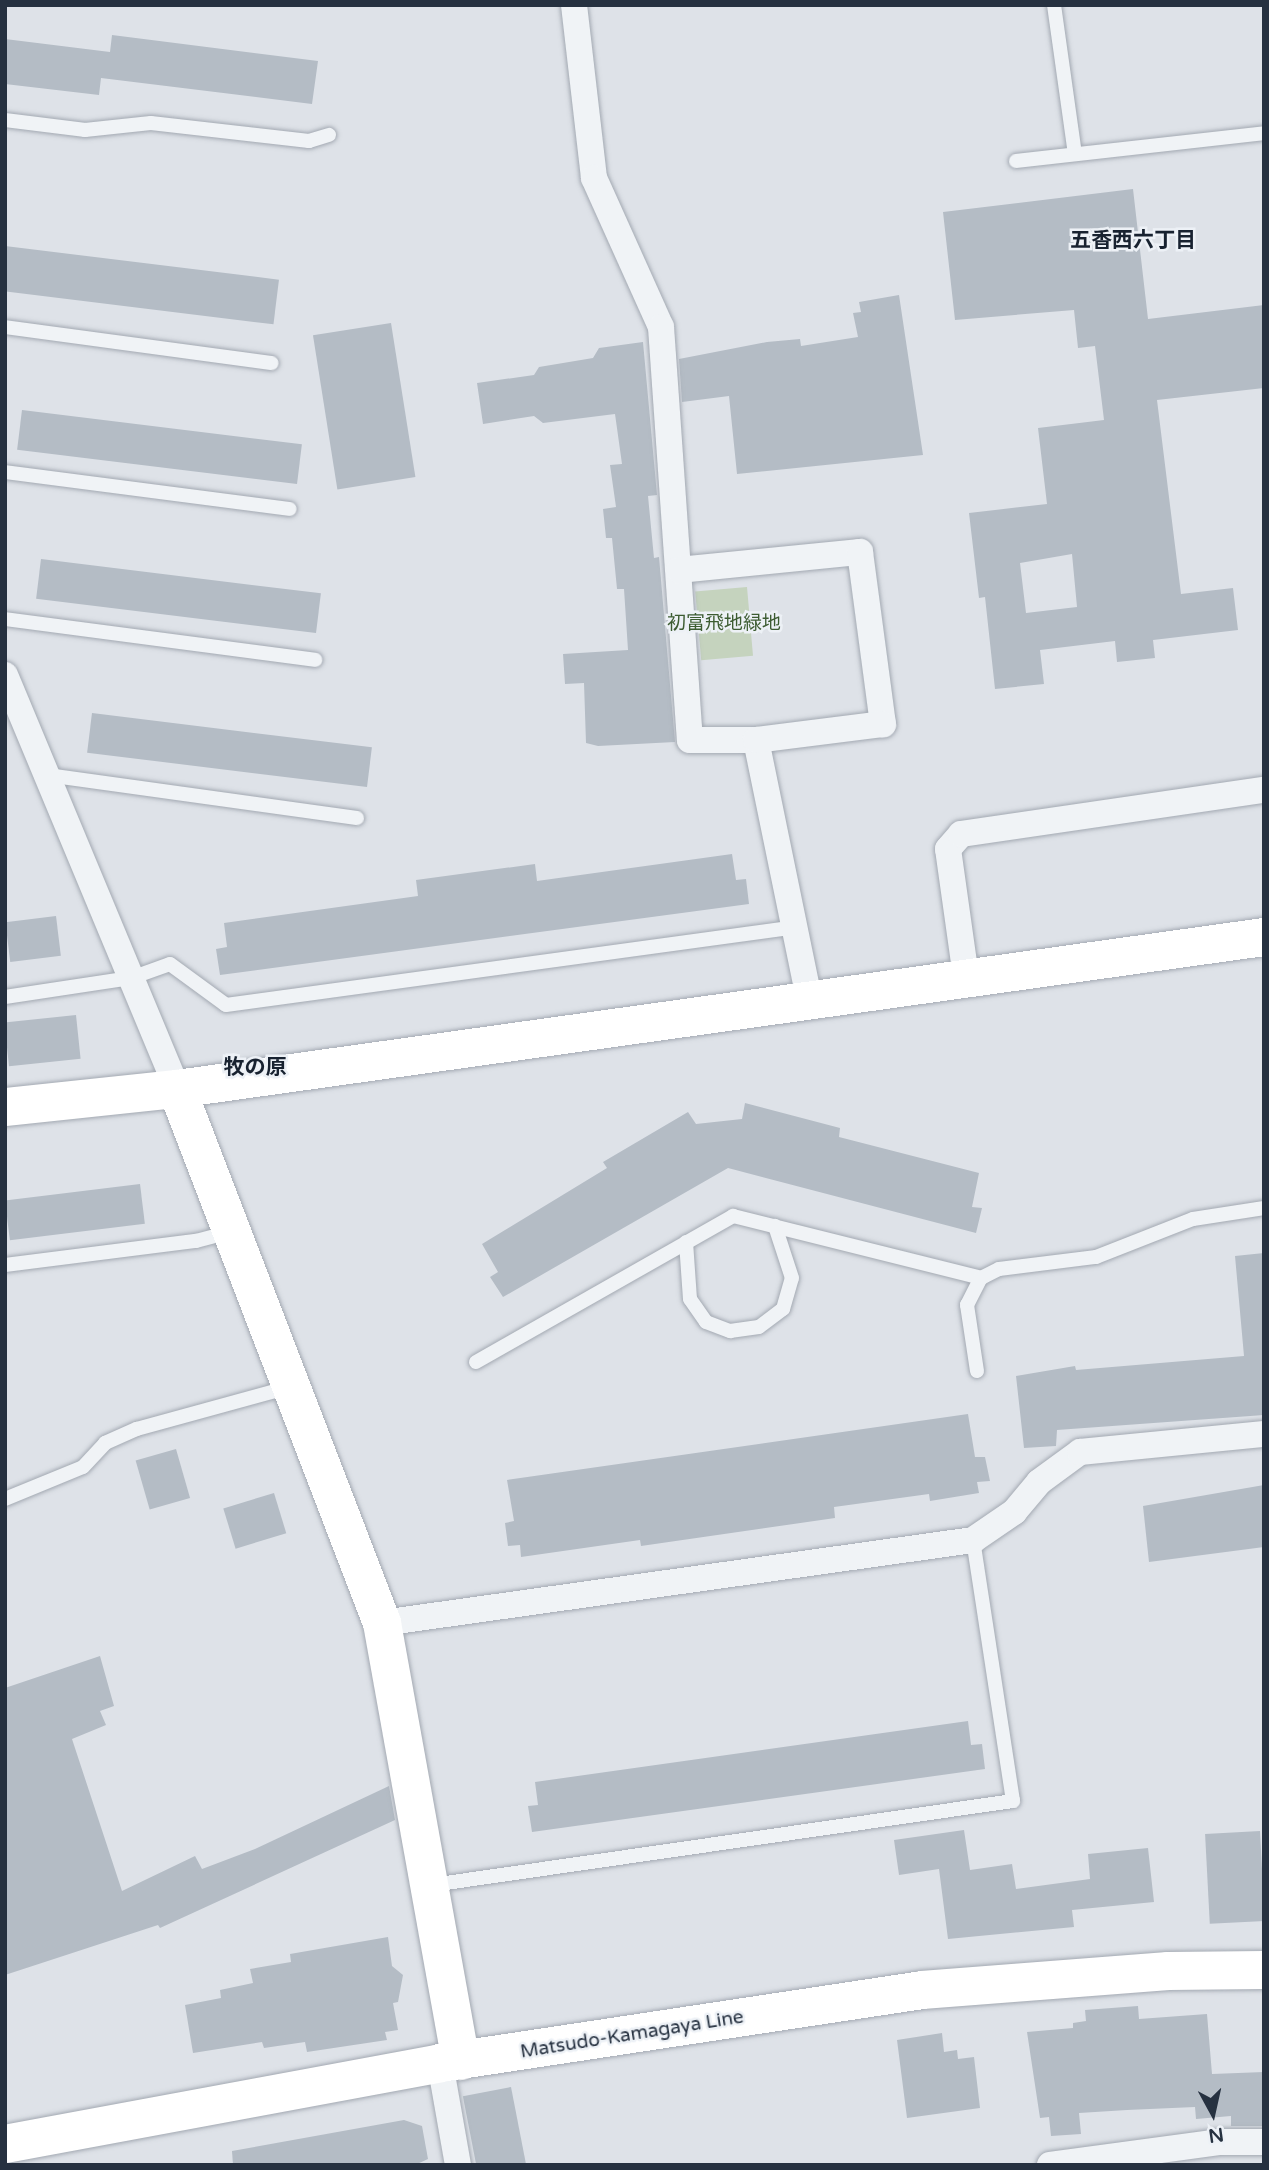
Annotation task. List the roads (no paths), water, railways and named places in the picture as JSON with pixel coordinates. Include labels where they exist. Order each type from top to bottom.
[{"type":"street","points":[[574,5],[594,178],[662,327],[690,740],[757,740],[883,724],[860,552],[679,569]]},
{"type":"street","points":[[5,675],[177,1089],[229,1232],[382,1623],[430,1885],[451,2062],[458,2165]]},
{"type":"street","points":[[757,740],[797,927],[809,999]]},
{"type":"street","points":[[966,977],[948,849],[961,834],[1264,790]]},
{"type":"street","points":[[5,1107],[177,1089],[1264,937]]},
{"type":"street","points":[[382,1623],[973,1540],[1014,1512],[1040,1482],[1080,1452],[1264,1434]]},
{"type":"street","name":"Matsudo-Kamagaya Line","points":[[5,2144],[451,2062],[922,1990],[1168,1971],[1264,1970]]},
{"type":"street","points":[[1051,2165],[1103,2161],[1220,2142],[1264,2142]]},
{"type":"lane","points":[[1054,5],[1075,154]]},
{"type":"lane","points":[[5,120],[85,130],[151,123],[309,141],[329,135]]},
{"type":"lane","points":[[1016,161],[1264,133]]},
{"type":"lane","points":[[5,327],[272,363]]},
{"type":"lane","points":[[5,472],[290,509]]},
{"type":"lane","points":[[5,618],[315,660]]},
{"type":"lane","points":[[47,775],[357,818]]},
{"type":"lane","points":[[5,997],[131,978],[170,964],[226,1005],[797,927]]},
{"type":"lane","points":[[976,1371],[967,1305],[981,1278],[999,1269],[1096,1257],[1193,1219],[1264,1208]]},
{"type":"lane","points":[[477,1362],[733,1216],[981,1278]]},
{"type":"lane","points":[[685,1242],[690,1299],[706,1322],[730,1331],[759,1327],[783,1309],[792,1278],[775,1226]]},
{"type":"lane","points":[[5,1265],[195,1241],[229,1232]]},
{"type":"lane","points":[[5,1499],[83,1467],[105,1443],[137,1429],[291,1387]]},
{"type":"lane","points":[[430,1885],[1013,1801],[973,1540]]},
{"type":"district","name":"五香西六丁目","points":[[1133,241]]},
{"type":"district","name":"牧の原","points":[[255,1068]]},
{"type":"park label","name":"初富飛地緑地","points":[[724,624]]}]
